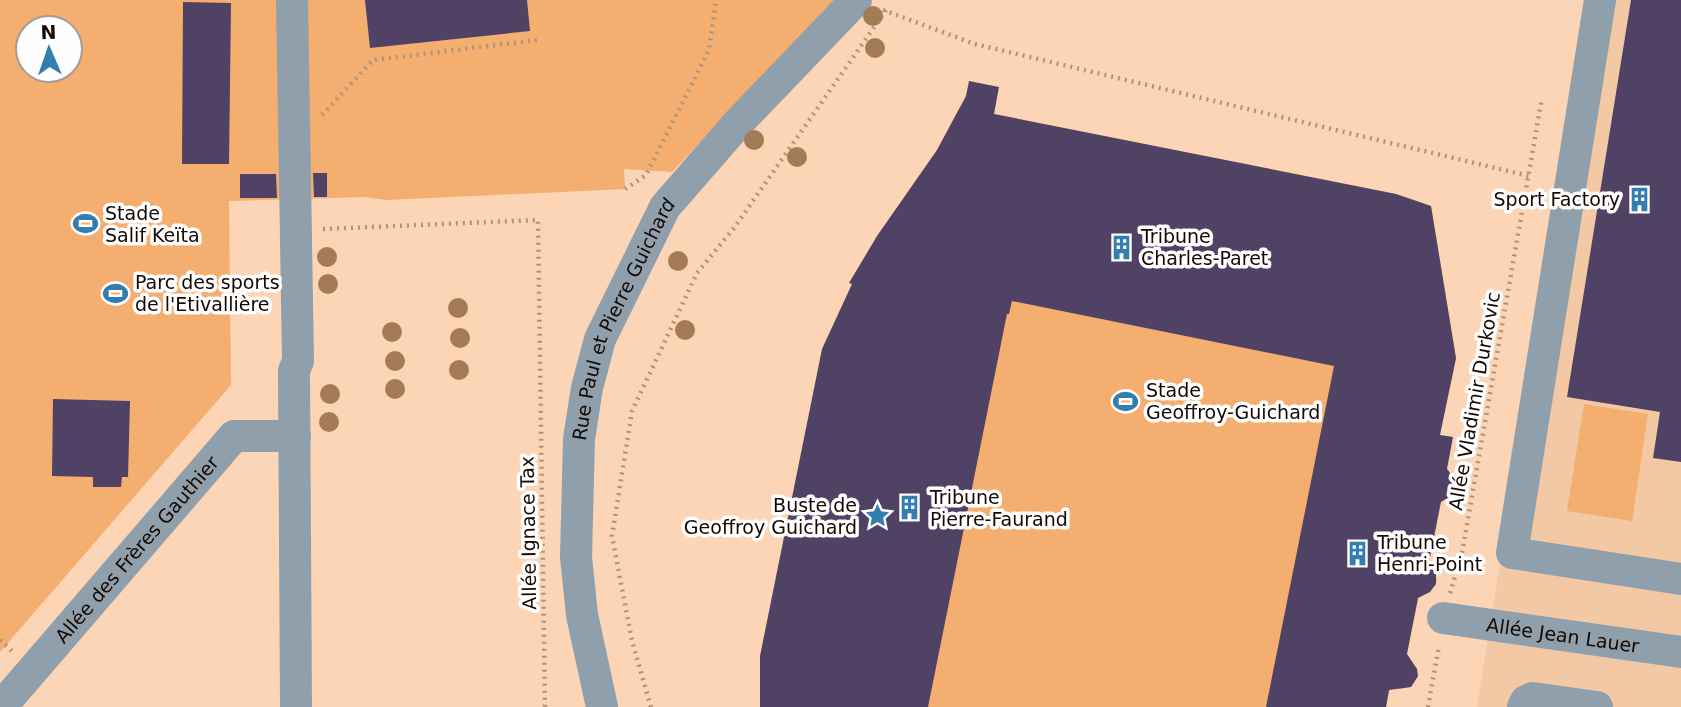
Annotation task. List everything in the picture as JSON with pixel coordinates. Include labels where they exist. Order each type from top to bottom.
[{"type":"street","points":[[292,0],[298,361],[294,371],[296,707]]},
{"type":"street","points":[[1600,0],[1512,553],[1681,579]]},
{"type":"street","name":"Rue Paul et Pierre Guichard","points":[[602,707],[582,615],[576,557],[579,439],[587,388],[600,339],[648,238],[666,207],[739,122],[855,1]]},
{"type":"street","name":"Allée des Frères Gauthier","points":[[1,707],[234,436],[295,436]]},
{"type":"street","name":"Allée Jean Lauer","points":[[1443,618],[1681,652]]},
{"type":"street","points":[[1523,707],[1526,701],[1533,698],[1597,707]]},
{"type":"path","points":[[625,189],[646,175],[709,50],[716,0]]},
{"type":"path","points":[[855,1],[975,44],[1529,176]]},
{"type":"path","points":[[651,707],[632,641],[612,536],[632,411],[697,274],[733,228],[886,10]]},
{"type":"path","points":[[295,144],[373,60],[538,40]]},
{"type":"path","name":"Allée Vladimir Durkovic","points":[[1428,707],[1443,618],[1461,552],[1542,98]]},
{"type":"path","name":"Allée Ignace Tax","points":[[296,230],[538,220],[545,707]]},
{"type":"shaded area","name":"Parc des sports de l'Etivallière","points":[[0,0],[836,0],[672,172],[624,169],[625,189],[386,200],[365,197],[229,201],[231,385],[0,652]]},
{"type":"shaded area","points":[[1586,0],[1681,0],[1681,707],[1477,707],[1567,143]]},
{"type":"shaded area","name":"Stade Geoffroy-Guichard","points":[[960,107],[1396,194],[1431,206],[1456,359],[1450,389],[1442,387],[1433,467],[1450,474],[1456,486],[1449,498],[1440,501],[1433,544],[1419,542],[1437,580],[1430,592],[1419,595],[1406,658],[1417,668],[1418,677],[1411,687],[1390,688],[1386,707],[760,707],[823,347],[866,255],[937,150]]},
{"type":"shaded area","points":[[1584,404],[1648,414],[1632,521],[1567,511]]},
{"type":"building","points":[[365,0],[527,0],[530,31],[370,48]]},
{"type":"building","name":"Sport Factory","points":[[1631,0],[1681,0],[1681,462],[1653,458],[1660,412],[1567,397]]},
{"type":"building","points":[[183,2],[231,3],[229,164],[182,164]]},
{"type":"building","name":"Stade Geoffroy-Guichard","points":[[969,81],[999,87],[994,114],[1396,194],[1431,206],[1456,358],[1440,435],[1453,437],[1447,469],[1455,479],[1456,488],[1452,495],[1441,502],[1429,562],[1436,574],[1436,584],[1430,592],[1418,598],[1407,654],[1417,669],[1418,676],[1411,687],[1389,690],[1386,707],[1266,707],[1334,366],[1012,301],[1007,314],[928,707],[760,707],[760,656],[822,349],[852,284],[849,283],[877,236],[937,150],[966,96]]},
{"type":"building","points":[[313,173],[327,173],[327,197],[314,197]]},
{"type":"building","points":[[240,174],[276,174],[277,198],[240,198]]},
{"type":"building","points":[[53,399],[130,401],[128,477],[122,477],[121,487],[93,487],[93,477],[52,476]]},
{"type":"place","name":"Sport Factory","points":[[1640,199]]},
{"type":"place","name":"Stade Salif Keïta","points":[[85,224]]},
{"type":"place","name":"Tribune Charles-Paret","points":[[1121,247]]},
{"type":"place","name":"Parc des sports de l'Etivallière","points":[[115,293]]},
{"type":"place","name":"Stade Geoffroy-Guichard","points":[[1126,401]]},
{"type":"place","name":"Tribune Pierre-Faurand","points":[[910,508]]},
{"type":"place","name":"Buste de Geoffroy Guichard","points":[[877,516]]},
{"type":"place","name":"Tribune Henri-Point","points":[[1357,553]]}]
